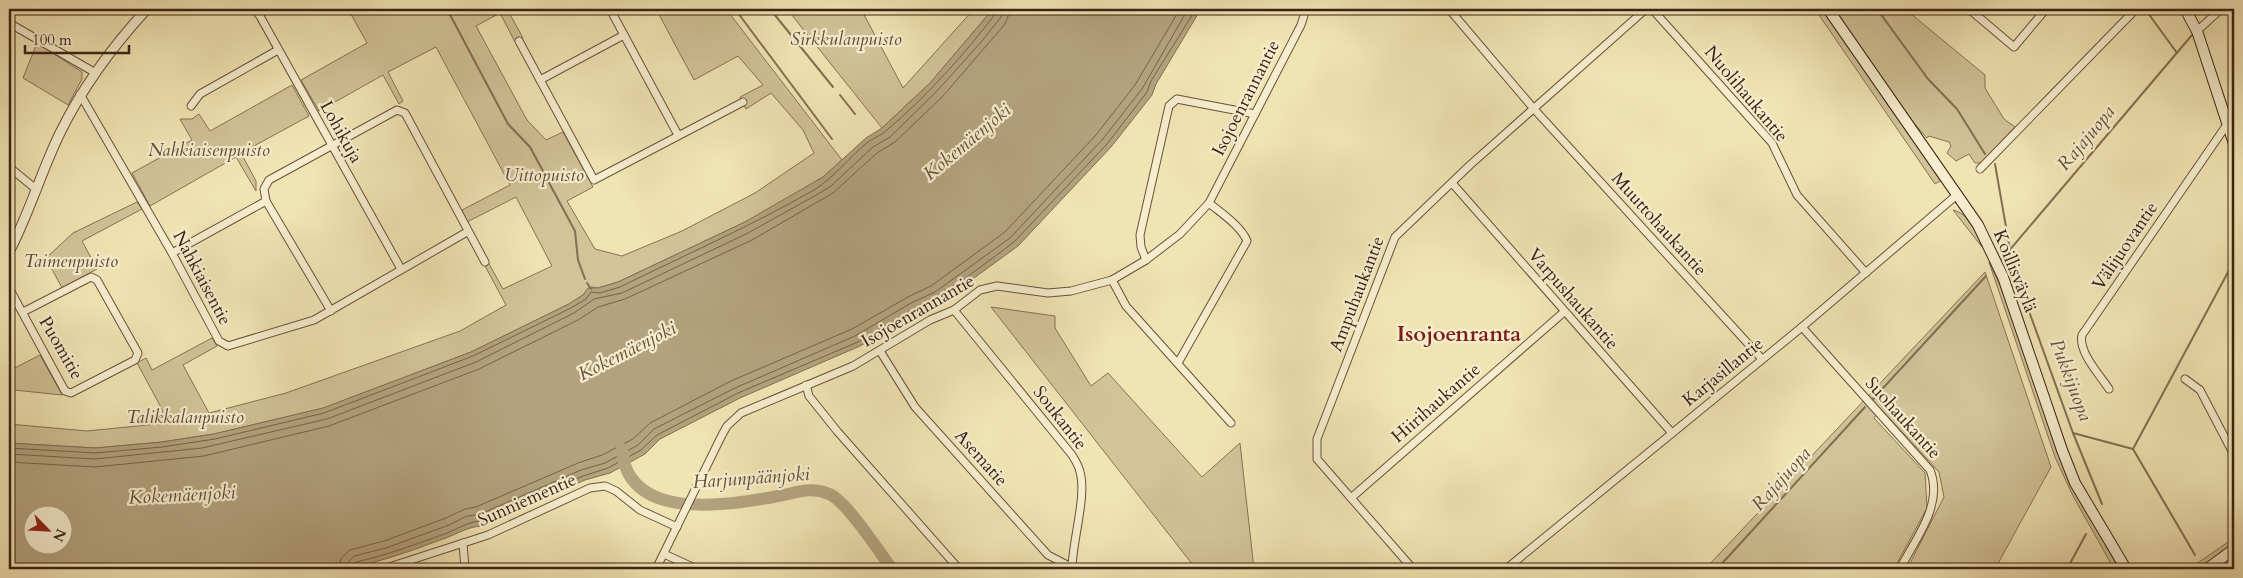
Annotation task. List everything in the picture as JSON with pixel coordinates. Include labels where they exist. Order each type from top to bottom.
[{"type":"main road","name":"Koillisväylä","points":[[1828,9],[1978,225],[2003,277],[2075,483],[2126,569]]},
{"type":"main road","points":[[2185,9],[2197,30],[2234,144]]},
{"type":"main road","points":[[2207,569],[2234,549]]},
{"type":"street","points":[[9,252],[59,135],[80,94],[94,72],[147,9]]},
{"type":"street","points":[[257,11],[267,9]]},
{"type":"street","points":[[610,9],[678,135]]},
{"type":"street","name":"Isojoenrannantie","points":[[656,569],[722,435],[734,418],[751,407],[853,366],[930,320],[954,310],[980,290],[1009,287],[1048,293],[1086,289],[1112,280],[1146,260],[1180,234],[1209,204],[1301,24],[1306,9]]},
{"type":"street","name":"Muuttohaukantie","points":[[1449,9],[1534,109],[1762,359]]},
{"type":"street","name":"Ampuhaukantie","points":[[1413,569],[1316,458],[1315,450],[1316,439],[1395,237],[1452,183],[1646,9]]},
{"type":"street","name":"Nuolihaukantie","points":[[1652,9],[1772,143],[1797,195],[1866,273]]},
{"type":"street","points":[[1969,9],[2014,47],[2046,9]]},
{"type":"street","points":[[1980,169],[2136,9]]},
{"type":"street","points":[[2197,30],[2221,9]]},
{"type":"street","name":"Lohikuja","points":[[257,11],[401,269]]},
{"type":"street","points":[[9,23],[94,72]]},
{"type":"street","points":[[540,80],[624,35]]},
{"type":"street","points":[[519,41],[594,180],[743,102]]},
{"type":"street","points":[[191,106],[200,94],[278,50]]},
{"type":"street","name":"Nahkiaisentie","points":[[80,94],[172,253],[219,341],[228,346],[295,328],[331,311],[467,232]]},
{"type":"street","points":[[1146,260],[1140,248],[1140,234],[1166,113],[1174,102],[1182,100],[1256,114]]},
{"type":"street","points":[[331,311],[266,201],[264,189],[269,180],[397,110],[405,113],[467,232],[485,262]]},
{"type":"street","name":"Välijuovantie","points":[[2109,389],[2089,359],[2081,340],[2082,335],[2228,123]]},
{"type":"street","points":[[9,167],[37,190]]},
{"type":"street","name":"Varpushaukantie","points":[[1452,183],[1672,433]]},
{"type":"street","name":"Karjasillantie","points":[[1506,569],[1802,327],[1958,194]]},
{"type":"street","points":[[172,253],[266,201]]},
{"type":"street","points":[[1178,363],[1246,241],[1245,236],[1225,216],[1209,204]]},
{"type":"street","name":"Puomitie","points":[[9,288],[65,391],[71,393],[135,360],[138,353],[97,280],[91,277],[23,312]]},
{"type":"street","points":[[1112,280],[1126,306],[1231,423]]},
{"type":"street","name":"Soukantie","points":[[954,310],[1072,454],[1081,473],[1081,493],[1073,569]]},
{"type":"street","name":"Hiirihaukantie","points":[[1351,498],[1564,312]]},
{"type":"street","name":"Suohaukantie","points":[[1802,327],[1930,470],[1934,480],[1935,492],[1931,511],[1900,569]]},
{"type":"street","name":"Asematie","points":[[880,351],[915,407],[1048,555],[1073,569]]},
{"type":"street","points":[[2186,379],[2200,390],[2234,454]]},
{"type":"street","points":[[806,385],[808,396],[959,569]]},
{"type":"street","name":"Sunniementie","points":[[383,569],[488,535],[590,488],[605,486],[616,491],[640,510],[677,528]]},
{"type":"street","points":[[463,544],[466,569]]},
{"type":"street","points":[[664,554],[697,569]]},
{"type":"green space","name":"Uittopuisto","points":[[348,9],[507,9],[523,38],[515,42],[500,13],[476,26],[527,120],[546,140],[563,132],[593,187],[567,201],[595,249],[622,256],[682,231],[755,193],[814,153],[803,130],[771,93],[746,109],[740,97],[763,85],[738,56],[694,80],[656,9],[726,9],[842,160],[823,177],[762,214],[618,282],[598,288],[591,287],[569,304],[471,352],[324,408],[214,434],[162,442],[95,448],[9,443],[9,424],[87,431],[158,424],[163,411],[137,363],[146,358],[152,370],[212,338],[217,346],[183,365],[209,413],[286,393],[460,331],[506,305],[484,264],[488,262],[503,289],[552,266],[516,197],[467,222],[462,210],[510,185],[436,47],[388,72],[403,101],[399,104],[383,75],[319,111],[301,80],[367,43]]},
{"type":"green space","name":"Sirkkulanpuisto","points":[[787,9],[861,9],[903,88],[974,9],[993,9],[930,83],[882,128]]},
{"type":"green space","points":[[1834,9],[1885,9],[1889,14],[1894,9],[1905,9],[1985,75],[1985,88],[2004,119],[2015,127],[1981,163],[1975,163],[1969,154],[1956,161],[1947,153],[1951,146],[1949,142],[1929,136],[1927,138],[1912,121]]},
{"type":"green space","points":[[1823,11],[1942,180],[1935,184],[1819,15]]},
{"type":"green space","points":[[37,43],[82,72],[82,79],[68,105],[23,78]]},
{"type":"green space","name":"Nahkiaisenpuisto","points":[[292,85],[309,116],[241,153],[256,181],[256,191],[236,157],[150,206],[132,173],[192,140],[180,119],[192,119],[199,114],[210,131]]},
{"type":"green space","name":"Taimenpuisto","points":[[137,202],[142,209],[82,241],[97,269],[62,288],[46,258],[73,233]]},
{"type":"green space","points":[[1953,210],[1959,212],[1968,220],[1975,230],[1982,247]]},
{"type":"green space","points":[[1989,262],[2009,304],[2076,493],[2119,569],[2114,569],[2073,496],[2055,457]]},
{"type":"green space","points":[[1985,272],[2051,467],[1995,569],[1907,569],[1944,497],[1939,472],[1881,409],[1874,418],[1925,473],[1927,508],[1894,569],[1705,569]]},
{"type":"green space","points":[[991,307],[1055,316],[1055,328],[1091,386],[1108,373],[1202,477],[1240,443],[1254,569],[1196,569]]},
{"type":"green space","points":[[40,355],[62,395],[14,390],[9,407],[9,371]]},
{"type":"green space","points":[[2234,538],[2234,543],[2200,569],[2189,569]]},
{"type":"water","name":"Kokemäenjoki","points":[[993,9],[1201,9],[1156,84],[1152,95],[1111,147],[1018,246],[941,302],[916,313],[860,346],[740,398],[660,439],[645,454],[610,473],[585,480],[481,526],[394,556],[346,569],[9,569],[9,443],[95,448],[162,442],[214,434],[323,408],[471,352],[569,304],[583,295],[588,288],[598,288],[618,282],[743,223],[823,177],[866,138],[882,128],[930,83]]},
{"type":"waterway","points":[[447,9],[508,124],[530,147],[543,171]]},
{"type":"waterway","points":[[735,9],[832,139]]},
{"type":"waterway","points":[[770,9],[833,87]]},
{"type":"waterway","points":[[1877,9],[1928,79],[1957,109],[1985,154]]},
{"type":"waterway","points":[[2148,13],[2177,53]]},
{"type":"waterway","name":"Rajajuopa","points":[[2002,259],[2192,35]]},
{"type":"waterway","points":[[840,95],[855,114]]},
{"type":"waterway","name":"Pukkijuopa","points":[[1995,164],[2013,267],[2073,433],[2133,449],[2195,555]]},
{"type":"waterway","points":[[547,179],[575,231],[578,260],[585,279]]},
{"type":"waterway","points":[[2133,449],[2234,261]]},
{"type":"waterway","name":"Rajajuopa","points":[[1873,399],[1986,276]]},
{"type":"waterway","points":[[587,283],[591,289]]},
{"type":"waterway","name":"Rajajuopa","points":[[1717,569],[1865,407]]},
{"type":"waterway","points":[[2073,433],[2102,504]]},
{"type":"waterway","name":"Harjunpäänjoki","points":[[622,449],[628,472],[641,489],[660,499],[683,504],[708,505],[757,500],[810,490],[829,494],[836,498],[853,516],[892,569]]},
{"type":"waterway","points":[[2067,569],[2086,534]]},
{"type":"district","name":"Isojoenranta","points":[[1459,334]]},
{"type":"park label","name":"Talikkalanpuisto","points":[[185,417]]}]
